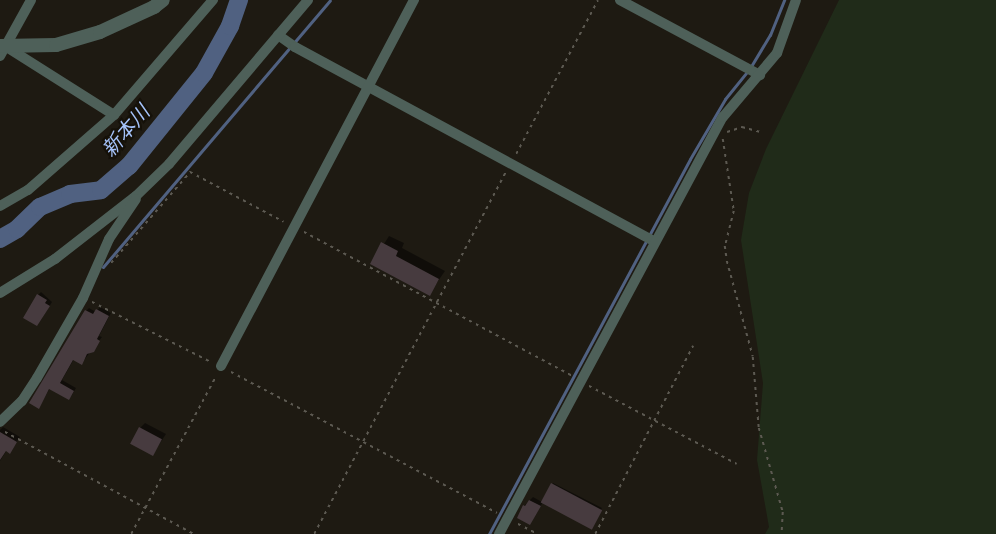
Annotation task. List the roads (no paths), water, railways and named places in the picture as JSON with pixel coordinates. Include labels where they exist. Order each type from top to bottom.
[{"type":"street","points":[[2,49],[31,0]]},
{"type":"street","points":[[2,49],[56,45],[100,32],[154,7],[162,0]]},
{"type":"street","points":[[0,206],[28,190],[114,115],[213,0]]},
{"type":"street","points":[[0,293],[55,259],[136,196],[169,164],[308,0]]},
{"type":"street","points":[[221,366],[414,0]]},
{"type":"street","points":[[620,0],[760,75]]},
{"type":"street","points":[[499,534],[654,241],[723,117],[777,53],[796,0]]},
{"type":"street","points":[[278,35],[368,87],[654,241]]},
{"type":"street","points":[[2,49],[114,115]]},
{"type":"street","points":[[0,422],[22,401],[83,298],[108,239],[135,202],[136,196]]},
{"type":"waterway","name":"新本川","points":[[0,239],[17,229],[40,207],[70,194],[101,190],[129,166],[204,73],[230,26],[239,0]]},
{"type":"waterway","points":[[103,267],[330,0]]},
{"type":"waterway","points":[[489,534],[690,159],[725,99],[750,68],[770,35],[784,0]]}]
